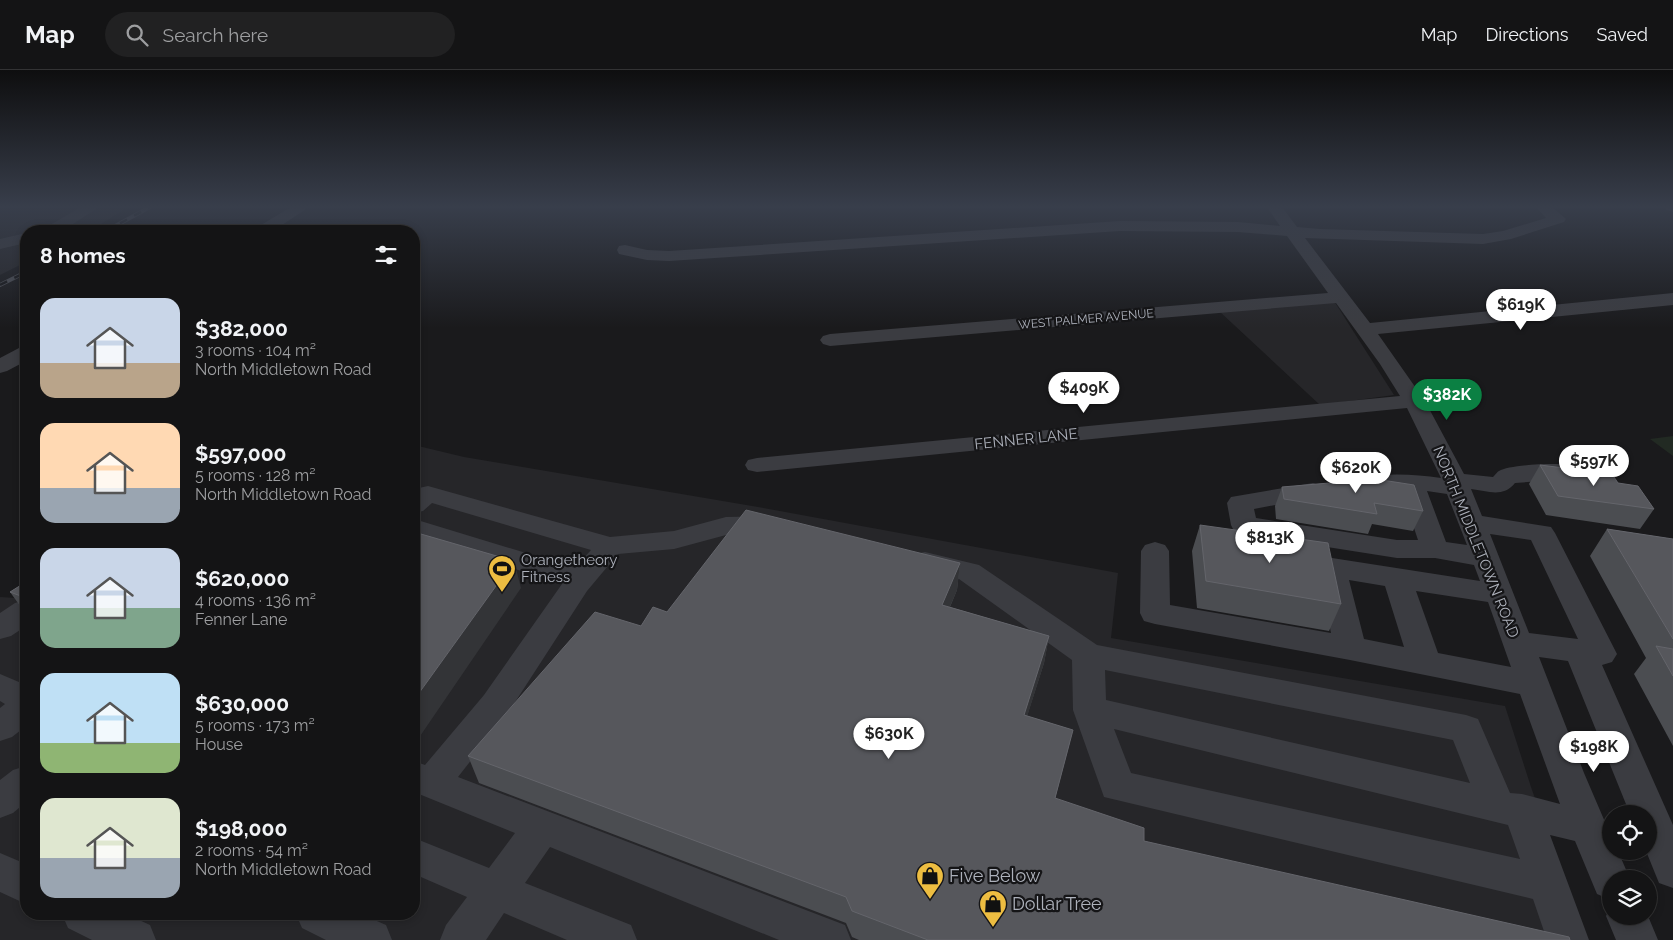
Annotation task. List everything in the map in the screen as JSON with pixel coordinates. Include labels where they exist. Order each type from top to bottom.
[{"type":"street","points":[[625,250],[647,255],[669,256],[798,248]]},
{"type":"street","name":"NORTH MIDDLETOWN ROAD","points":[[1306,248],[1390,363],[1414,401],[1456,484],[1500,594],[1587,827],[1606,870]]},
{"type":"street","name":"WEST PALMER AVENUE","points":[[830,340],[1342,297]]},
{"type":"street","points":[[1366,329],[1673,299]]},
{"type":"street","points":[[0,366],[20,355]]},
{"type":"street","name":"FENNER LANE","points":[[757,465],[1414,401]]},
{"type":"street","points":[[1486,558],[1435,549],[1397,549],[1244,525],[1240,503],[1325,488],[1411,481],[1500,485],[1506,476],[1551,471],[1581,472]]},
{"type":"street","points":[[1411,481],[1435,549]]},
{"type":"street","points":[[420,492],[610,546],[674,540],[726,526],[772,524],[800,531]]},
{"type":"street","points":[[1472,523],[1541,534],[1601,654],[1518,643]]},
{"type":"street","points":[[420,530],[580,580]]},
{"type":"street","points":[[610,546],[580,580],[496,704],[423,780],[830,940]]},
{"type":"street","points":[[1155,551],[1155,613],[1350,648],[1533,684]]},
{"type":"street","points":[[894,554],[969,572],[1088,655],[1466,729],[1548,884],[1568,940]]},
{"type":"street","points":[[1350,648],[1332,568],[1500,594]]},
{"type":"street","points":[[1397,578],[1425,663]]},
{"type":"street","points":[[1580,651],[1673,870]]},
{"type":"street","points":[[1088,655],[1090,710],[1117,786],[1548,884]]},
{"type":"street","points":[[0,687],[20,696]]},
{"type":"street","points":[[1090,710],[1587,827]]},
{"type":"street","points":[[0,727],[20,712]]},
{"type":"street","points":[[0,802],[20,786]]},
{"type":"street","points":[[461,940],[542,827]]},
{"type":"street","points":[[420,858],[616,940]]},
{"type":"street","points":[[0,871],[20,882]]},
{"type":"street","points":[[95,920],[135,940]]},
{"type":"street","points":[[329,920],[371,940]]},
{"type":"street","points":[[1631,925],[1637,940]]},
{"type":"shaded area","points":[[0,248],[20,248],[20,265],[0,275]]},
{"type":"shaded area","points":[[1334,301],[1394,395],[1320,405],[1219,311]]},
{"type":"shaded area","points":[[1673,436],[1673,456],[1650,439]]},
{"type":"shaded area","points":[[420,446],[464,457],[758,507],[1118,573],[1111,638],[1505,706],[1531,787],[1585,940],[0,940],[0,597],[16,598],[20,596],[20,920],[420,920]]},
{"type":"building","points":[[1540,465],[1612,474],[1618,483],[1638,486],[1654,509],[1558,496]]},
{"type":"building","points":[[1356,476],[1414,485],[1423,511],[1374,503],[1377,514],[1284,499],[1282,487],[1341,482],[1341,478]]},
{"type":"building","points":[[746,510],[960,563],[942,605],[1049,636],[1024,715],[1073,730],[1055,798],[1144,828],[1144,841],[1569,937],[1570,940],[928,940],[852,911],[846,897],[468,756],[595,612],[641,626],[653,607],[667,612]]},
{"type":"building","points":[[1200,525],[1328,543],[1341,604],[1206,581]]},
{"type":"building","points":[[1607,529],[1673,539],[1673,639]]},
{"type":"building","points":[[420,534],[514,561],[420,692]]},
{"type":"building","points":[[20,586],[20,596],[10,592]]},
{"type":"building","points":[[1656,646],[1673,649],[1673,676]]},
{"type":"railway","points":[[0,285],[20,275]]},
{"type":"place","name":"Orangetheory Fitness","points":[[502,593]]},
{"type":"place","name":"Five Below","points":[[930,900]]},
{"type":"place","name":"Dollar Tree","points":[[993,928]]}]
